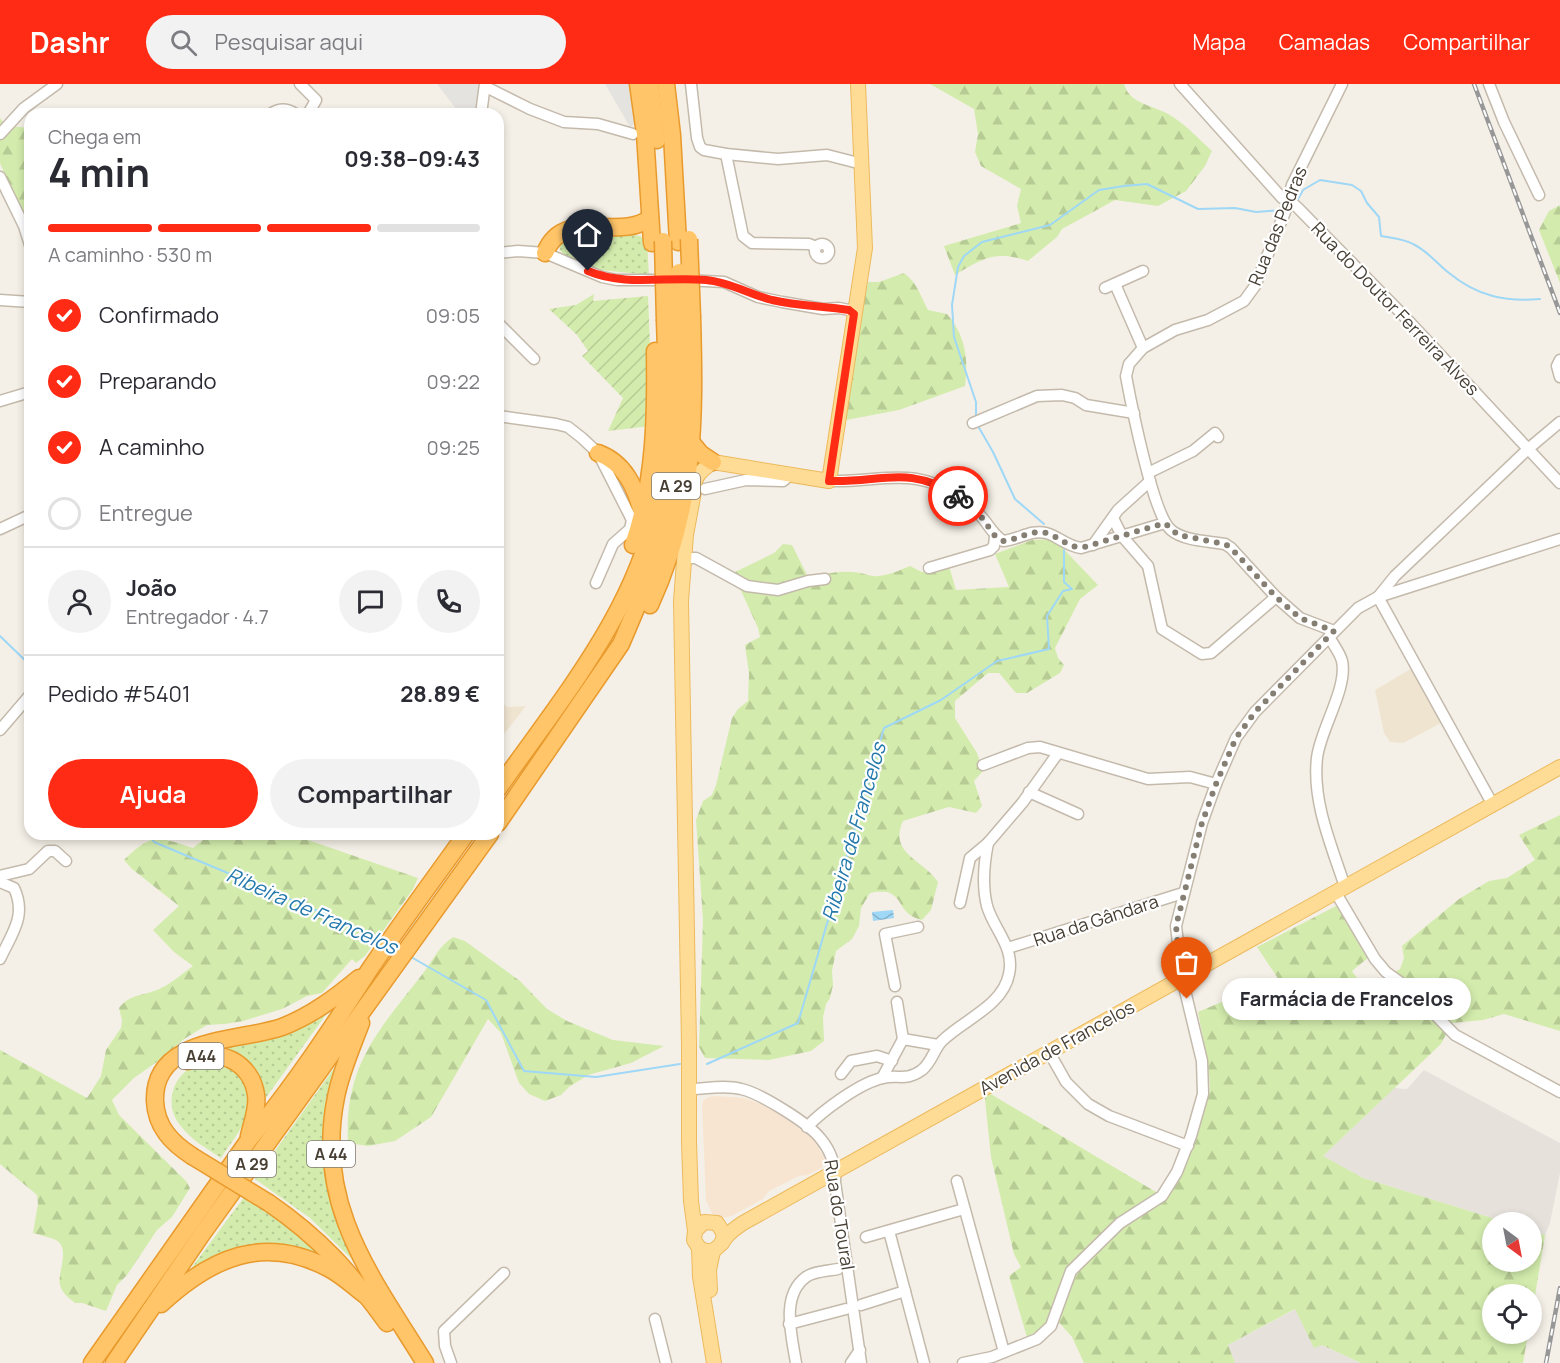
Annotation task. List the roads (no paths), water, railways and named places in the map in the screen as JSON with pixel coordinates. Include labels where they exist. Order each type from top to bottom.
[{"type":"highway","name":"A 29","points":[[638,84],[645,134],[650,218],[666,241]]},
{"type":"highway","name":"A 29","points":[[621,644],[654,566],[675,492],[682,404],[657,135],[650,84]]},
{"type":"highway","name":"A 29","points":[[504,781],[589,663],[614,618],[641,559],[660,490],[673,319],[666,241],[672,135],[666,84]]},
{"type":"highway","name":"A 29","points":[[666,241],[683,132],[676,84]]},
{"type":"highway","points":[[549,255],[551,240],[567,230],[637,225],[650,218]]},
{"type":"highway","points":[[549,255],[556,242],[568,234],[640,231],[666,241]]},
{"type":"highway","name":"A 29","points":[[504,814],[621,644],[644,619],[663,576],[679,524],[692,443],[694,405],[673,319]]},
{"type":"highway","name":"A 29","points":[[614,618],[620,584],[643,513],[673,319]]},
{"type":"highway","points":[[692,443],[701,454],[721,464]]},
{"type":"highway","points":[[598,453],[614,460],[625,473],[636,492],[643,513]]},
{"type":"highway","name":"A 29","points":[[93,1363],[248,1141],[316,1050],[462,840]]},
{"type":"highway","name":"A 29","points":[[114,1363],[316,1075],[486,840]]},
{"type":"highway","name":"A 44","points":[[371,968],[326,1003],[295,1021],[267,1031],[202,1045],[183,1053],[163,1072],[157,1088],[156,1106],[159,1122],[178,1146],[194,1153],[271,1200],[321,1244],[374,1296],[425,1363]]},
{"type":"highway","name":"A 44","points":[[367,1007],[336,1094],[333,1113],[334,1182],[344,1221],[374,1296],[412,1363]]},
{"type":"highway","name":"A44","points":[[194,1153],[171,1125],[165,1109],[166,1088],[177,1069],[194,1057],[214,1054],[231,1059],[245,1070],[254,1083],[257,1101],[248,1141]]},
{"type":"highway","name":"A 44","points":[[141,1323],[174,1292],[199,1273],[229,1258],[254,1253],[279,1253],[310,1260],[330,1269],[374,1296]]},
{"type":"main road","points":[[714,1363],[700,1277],[699,1248],[694,1240],[689,1142],[681,601],[686,535],[699,490],[694,478],[721,464],[829,481],[865,248],[858,84]]},
{"type":"main road","name":"Avenida de Francelos","points":[[718,1247],[743,1223],[1560,767]]},
{"type":"main road","points":[[689,1060],[694,1089],[700,1202],[724,1234],[709,1281],[723,1363]]},
{"type":"main road","points":[[695,1231],[700,1224],[714,1223]]},
{"type":"main road","name":"Avenida de Francelos","points":[[714,1223],[743,1223]]},
{"type":"main road","points":[[699,1248],[706,1251],[718,1247]]},
{"type":"street","points":[[0,134],[24,108],[57,84]]},
{"type":"street","points":[[300,84],[316,100],[311,108]]},
{"type":"street","points":[[691,84],[698,144],[705,150],[778,159],[827,155],[862,164]]},
{"type":"street","name":"Rua do Doutor Ferreira Alves","points":[[1180,84],[1282,198],[1289,200],[1403,315],[1560,483]]},
{"type":"street","name":"Rua das Pedras","points":[[1165,523],[1149,477],[1134,413],[1126,376],[1129,364],[1143,348],[1175,330],[1208,320],[1244,302],[1255,286],[1289,200],[1292,185],[1342,84]]},
{"type":"street","points":[[1489,84],[1504,122],[1539,195]]},
{"type":"street","points":[[482,108],[485,86],[530,109],[564,122],[598,124],[633,134]]},
{"type":"street","points":[[726,154],[743,236],[746,240],[752,243],[809,244],[816,248]]},
{"type":"street","points":[[0,177],[24,226]]},
{"type":"street","points":[[504,252],[518,251],[549,255],[602,277],[631,281],[724,282],[758,297],[824,309],[849,310],[854,314]]},
{"type":"street","points":[[1143,271],[1109,286],[1143,348]]},
{"type":"street","points":[[838,311],[857,298]]},
{"type":"street","points":[[0,300],[24,302]]},
{"type":"street","points":[[838,311],[852,329]]},
{"type":"street","points":[[504,329],[534,359]]},
{"type":"street","points":[[1560,360],[1557,366],[1560,377]]},
{"type":"street","points":[[0,401],[24,394]]},
{"type":"street","points":[[976,422],[1037,396],[1062,395],[1086,405],[1134,413]]},
{"type":"street","points":[[504,417],[568,427],[598,453],[632,520],[630,529],[613,544],[596,583]]},
{"type":"street","points":[[1378,597],[1395,576],[1528,449],[1560,422]]},
{"type":"street","points":[[1093,545],[1118,510],[1149,477],[1193,451],[1215,433],[1218,437]]},
{"type":"street","points":[[699,490],[746,480],[783,481],[790,475]]},
{"type":"street","points":[[829,481],[843,482],[883,477],[917,478],[941,486],[962,499],[980,515],[995,536],[1003,541],[1010,541],[1034,532],[1046,533],[1069,546],[1081,548],[1165,523],[1178,535],[1225,544],[1231,548],[1276,597],[1300,618],[1331,634],[1341,660],[1342,676],[1317,758],[1318,791],[1340,890],[1375,960],[1386,972],[1411,990],[1455,1035],[1560,1092]]},
{"type":"street","points":[[939,500],[951,502],[980,515]]},
{"type":"street","points":[[0,529],[24,518]]},
{"type":"street","points":[[1113,518],[1122,536],[1148,566],[1162,629],[1202,654],[1211,653],[1276,597]]},
{"type":"street","points":[[930,568],[990,550],[994,546],[995,536]]},
{"type":"street","points":[[963,1363],[995,1360],[1004,1352],[1037,1339],[1050,1326],[1071,1271],[1120,1223],[1162,1196],[1177,1172],[1188,1146],[1203,1094],[1202,1060],[1182,978],[1176,926],[1202,823],[1236,738],[1248,721],[1358,608],[1378,597],[1560,539]]},
{"type":"street","points":[[684,558],[696,558],[747,586],[778,590],[808,581],[825,579]]},
{"type":"street","points":[[1378,597],[1493,805]]},
{"type":"street","points":[[0,730],[24,702]]},
{"type":"street","points":[[983,765],[1028,748],[1040,747],[1148,779],[1190,777],[1216,784]]},
{"type":"street","points":[[960,903],[970,858],[988,843],[1023,802],[1059,753]]},
{"type":"street","points":[[1029,792],[1078,814]]},
{"type":"street","points":[[807,1127],[826,1109],[857,1090],[882,1078],[906,1078],[923,1069],[932,1059],[938,1045],[991,1003],[1002,990],[1009,976],[1010,963],[1008,948],[988,909],[984,892],[985,856],[988,843]]},
{"type":"street","points":[[0,876],[29,869],[48,851],[55,851],[66,861]]},
{"type":"street","points":[[0,959],[20,917],[20,906],[14,888],[19,873]]},
{"type":"street","points":[[0,882],[14,888]]},
{"type":"street","name":"Rua da Gândara","points":[[1008,948],[1183,893]]},
{"type":"street","points":[[894,986],[885,934],[918,927]]},
{"type":"street","points":[[882,1078],[903,1039],[897,1002]]},
{"type":"street","points":[[903,1039],[938,1045]]},
{"type":"street","points":[[1049,1052],[1066,1082],[1088,1104],[1108,1116],[1188,1146]]},
{"type":"street","points":[[841,1074],[851,1061],[877,1056],[892,1061]]},
{"type":"street","name":"Rua do Toural","points":[[694,1089],[738,1088],[750,1091],[783,1110],[822,1140],[832,1158],[835,1171],[859,1360]]},
{"type":"street","points":[[957,1181],[1004,1352]]},
{"type":"street","points":[[866,1237],[964,1209]]},
{"type":"street","points":[[889,1231],[924,1363]]},
{"type":"street","points":[[796,1363],[789,1324],[792,1298],[796,1288],[805,1278],[838,1269]]},
{"type":"street","points":[[452,1363],[445,1346],[444,1331],[504,1273]]},
{"type":"street","points":[[861,1305],[906,1291]]},
{"type":"street","points":[[789,1324],[846,1309]]},
{"type":"street","points":[[655,1319],[666,1363]]},
{"type":"water","points":[[893,910],[894,918],[873,921],[872,912]]},
{"type":"waterway","name":"Ribeira de Francelos","points":[[1298,199],[1303,190],[1320,180],[1352,185],[1361,191],[1367,203],[1379,217],[1381,236],[1406,241],[1418,247],[1460,281],[1481,292],[1503,298],[1540,299]]},
{"type":"waterway","name":"Ribeira de Francelos","points":[[976,418],[976,402],[954,337],[952,305],[958,267],[964,256],[982,242],[1050,225],[1099,190],[1124,186],[1147,184],[1198,209],[1235,208],[1256,212],[1281,210]]},
{"type":"waterway","name":"Ribeira de Francelos","points":[[978,426],[1015,499],[1044,524]]},
{"type":"waterway","name":"Ribeira de Francelos","points":[[707,1064],[798,1023],[884,728],[941,700],[997,661],[1049,649],[1047,616],[1063,591],[1072,589],[1064,582],[1064,550]]},
{"type":"waterway","name":"Ribeira de Francelos","points":[[0,636],[24,659]]},
{"type":"waterway","name":"Ribeira de Francelos","points":[[153,840],[363,930],[382,941]]},
{"type":"waterway","name":"Ribeira de Francelos","points":[[411,957],[486,1000],[524,1071],[596,1077],[680,1064]]},
{"type":"railway","points":[[1474,84],[1560,313]]},
{"type":"railway","points":[[1546,1363],[1560,1288]]},
{"type":"place","name":"Farmácia de Francelos","points":[[1187,999]]}]
